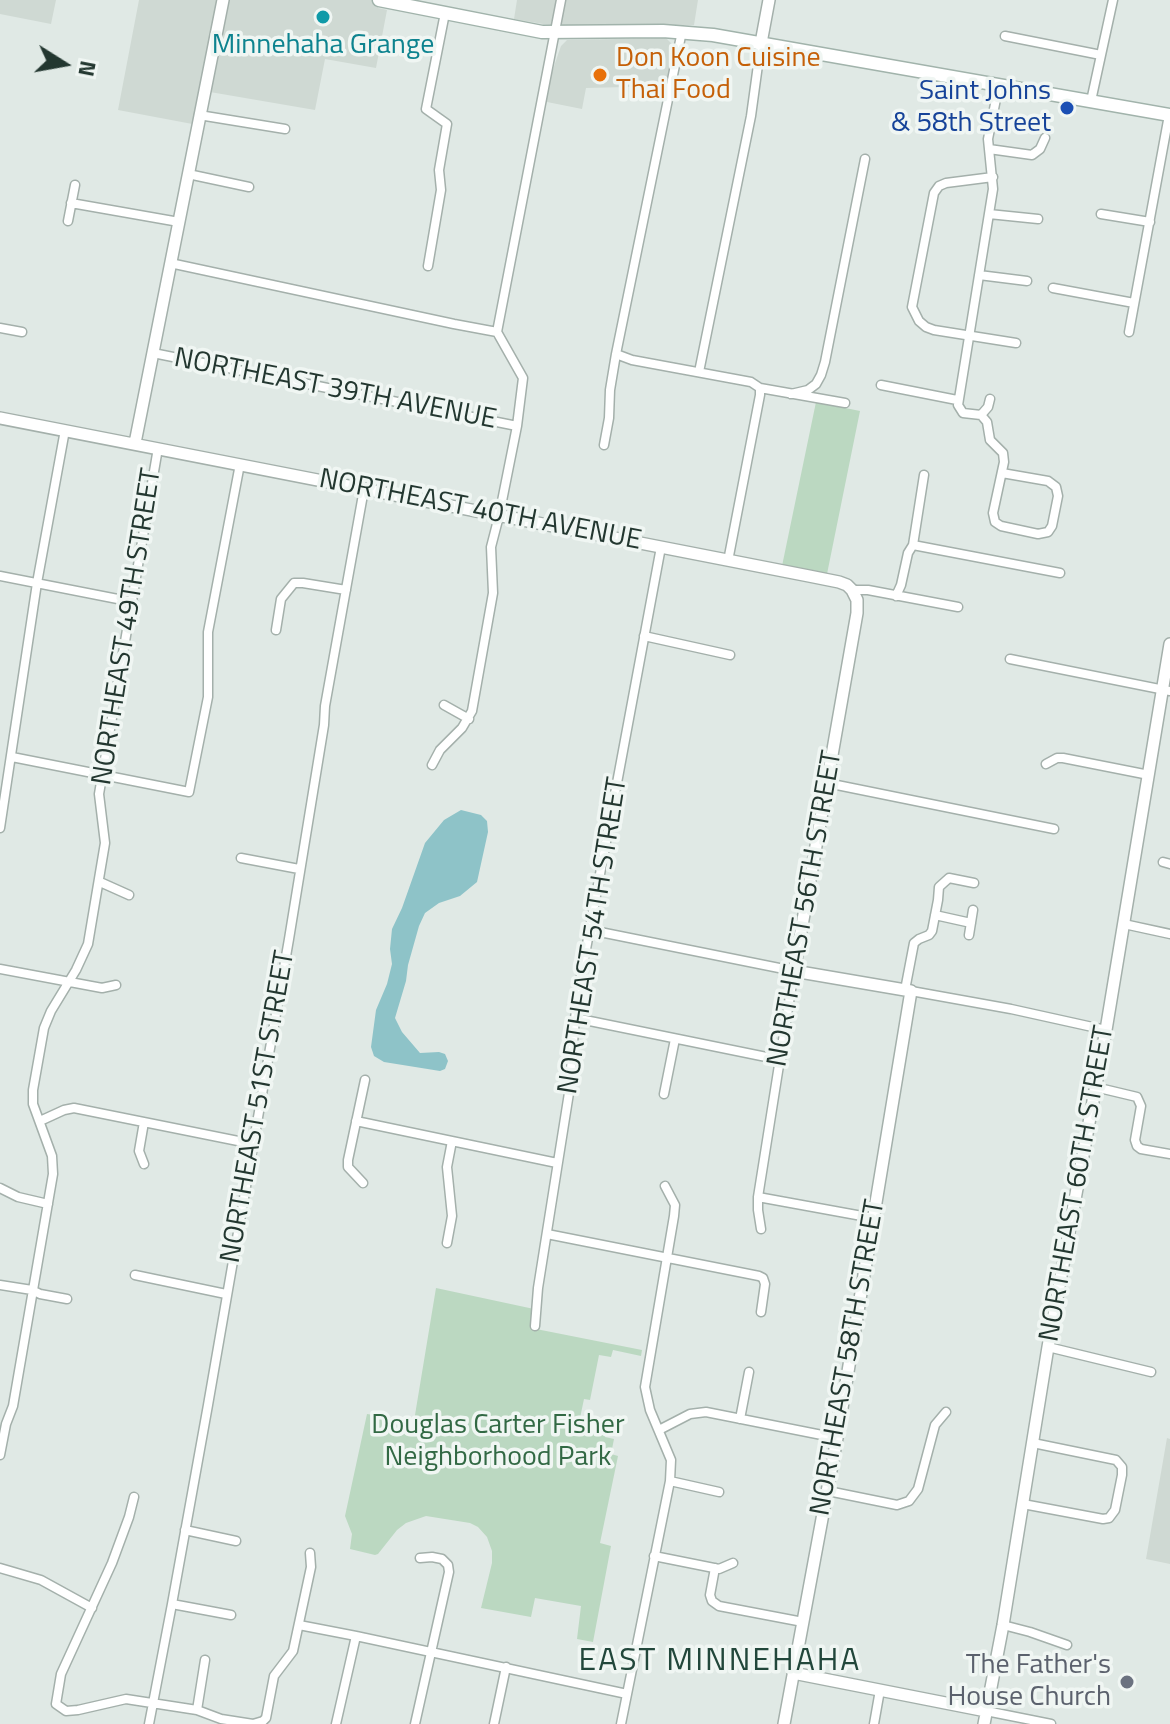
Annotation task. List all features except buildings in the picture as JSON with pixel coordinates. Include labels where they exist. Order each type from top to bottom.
[{"type":"main road","points":[[379,0],[555,33],[682,31],[1170,115]]},
{"type":"street","name":"NORTHEAST 49TH STREET","points":[[135,443],[223,0]]},
{"type":"street","points":[[432,765],[440,750],[469,719],[475,702],[493,593],[491,547],[517,426],[523,378],[497,332],[561,0]]},
{"type":"street","points":[[699,372],[751,116],[769,0]]},
{"type":"street","points":[[1091,101],[1113,0]]},
{"type":"street","points":[[428,266],[441,190],[439,170],[447,124],[426,109],[445,13]]},
{"type":"street","points":[[604,445],[616,354],[682,31]]},
{"type":"street","points":[[1005,36],[1101,55]]},
{"type":"street","points":[[999,84],[988,139],[993,189],[957,400],[958,408],[963,413],[981,415],[987,422],[990,440],[1003,453],[993,513],[995,522],[1038,534],[1048,532],[1058,496],[1056,487],[1048,481],[1002,473]]},
{"type":"street","points":[[199,115],[285,129]]},
{"type":"street","points":[[1129,332],[1170,115]]},
{"type":"street","points":[[989,149],[1032,155],[1037,153],[1045,138]]},
{"type":"street","points":[[791,394],[808,390],[821,375],[865,159]]},
{"type":"street","points":[[188,174],[249,187]]},
{"type":"street","points":[[993,177],[954,180],[939,186],[934,193],[912,301],[914,313],[926,327],[1016,343]]},
{"type":"street","points":[[68,221],[75,185]]},
{"type":"street","points":[[71,203],[179,222]]},
{"type":"street","points":[[989,214],[1038,219]]},
{"type":"street","points":[[1101,214],[1150,222]]},
{"type":"street","points":[[170,263],[497,332]]},
{"type":"street","points":[[979,275],[1027,281]]},
{"type":"street","points":[[1053,288],[1134,303]]},
{"type":"street","points":[[0,328],[22,332]]},
{"type":"street","name":"NORTHEAST 39TH AVENUE","points":[[153,353],[517,426]]},
{"type":"street","points":[[616,354],[632,360],[751,382],[760,388],[845,403]]},
{"type":"street","points":[[881,385],[957,400]]},
{"type":"street","points":[[728,561],[760,388]]},
{"type":"street","points":[[981,415],[990,399]]},
{"type":"street","name":"NORTHEAST 40TH AVENUE","points":[[0,418],[839,582],[852,590],[868,590],[958,607]]},
{"type":"street","points":[[0,828],[37,583],[65,430]]},
{"type":"street","name":"NORTHEAST 49TH STREET","points":[[0,1455],[3,1424],[13,1406],[53,1174],[52,1156],[33,1104],[33,1090],[44,1028],[88,944],[105,843],[99,794],[158,448]]},
{"type":"street","points":[[12,757],[189,792],[208,697],[208,632],[240,464]]},
{"type":"street","points":[[896,596],[913,545],[924,475]]},
{"type":"street","name":"NORTHEAST 51ST STREET","points":[[149,1724],[253,1144],[364,489]]},
{"type":"street","points":[[913,545],[1060,573]]},
{"type":"street","name":"NORTHEAST 54TH STREET","points":[[535,1326],[538,1288],[571,1078],[575,1018],[661,547]]},
{"type":"street","points":[[0,576],[133,602]]},
{"type":"street","points":[[276,630],[281,599],[294,583],[346,590]]},
{"type":"street","name":"NORTHEAST 56TH STREET","points":[[761,1229],[758,1197],[857,613],[857,600],[852,590]]},
{"type":"street","points":[[644,636],[730,655]]},
{"type":"street","name":"NORTHEAST 60TH STREET","points":[[984,1724],[1166,690],[1169,652]]},
{"type":"street","points":[[1010,659],[1166,690]]},
{"type":"street","points":[[444,705],[469,719]]},
{"type":"street","points":[[1046,764],[1063,758],[1149,775]]},
{"type":"street","points":[[827,783],[1054,829]]},
{"type":"street","points":[[241,858],[299,869]]},
{"type":"street","points":[[908,990],[913,944],[931,933],[939,887],[949,878],[974,883]]},
{"type":"street","points":[[100,882],[129,895]]},
{"type":"street","points":[[969,935],[973,910]]},
{"type":"street","points":[[935,915],[971,923]]},
{"type":"street","points":[[1124,924],[1170,934]]},
{"type":"street","points":[[590,930],[794,971],[1011,1009],[1106,1030]]},
{"type":"street","points":[[0,969],[102,988],[116,985]]},
{"type":"street","name":"NORTHEAST 58TH STREET","points":[[784,1724],[837,1438],[908,990]]},
{"type":"street","points":[[575,1018],[781,1060]]},
{"type":"street","points":[[664,1094],[675,1039]]},
{"type":"street","points":[[363,1183],[348,1167],[348,1160],[365,1080]]},
{"type":"street","points":[[1095,1087],[1137,1097],[1141,1106],[1136,1143],[1141,1149],[1170,1154]]},
{"type":"street","points":[[40,1121],[74,1108],[253,1144]]},
{"type":"street","points":[[356,1121],[557,1163]]},
{"type":"street","points":[[144,1122],[139,1151],[144,1164]]},
{"type":"street","points":[[447,1243],[452,1216],[447,1167],[452,1141]]},
{"type":"street","points":[[621,1724],[670,1481],[671,1460],[650,1410],[645,1387],[675,1205],[665,1186]]},
{"type":"street","points":[[0,1188],[18,1197],[48,1204]]},
{"type":"street","points":[[758,1197],[873,1218]]},
{"type":"street","points":[[547,1234],[753,1274],[763,1278],[765,1284],[761,1312]]},
{"type":"street","points":[[135,1275],[226,1294]]},
{"type":"street","points":[[0,1285],[67,1299]]},
{"type":"street","points":[[1048,1347],[1151,1372]]},
{"type":"street","points":[[740,1419],[749,1372]]},
{"type":"street","points":[[659,1430],[700,1412],[837,1438]]},
{"type":"street","points":[[828,1491],[897,1505],[909,1501],[918,1489],[935,1425],[946,1412]]},
{"type":"street","points":[[1023,1504],[1103,1519],[1111,1517],[1122,1475],[1122,1467],[1113,1459],[1033,1443]]},
{"type":"street","points":[[670,1481],[719,1492]]},
{"type":"street","points":[[134,1497],[117,1552],[61,1674],[56,1704],[66,1711],[126,1699],[197,1710],[221,1719],[260,1723],[266,1718],[274,1676],[293,1651],[311,1567],[310,1553]]},
{"type":"street","points":[[185,1530],[236,1541]]},
{"type":"street","points":[[654,1556],[719,1569],[733,1563]]},
{"type":"street","points":[[415,1724],[449,1572],[446,1562],[432,1557],[420,1558]]},
{"type":"street","points":[[0,1568],[41,1580],[92,1608]]},
{"type":"street","points":[[715,1568],[710,1595],[719,1606],[803,1622]]},
{"type":"street","points":[[172,1604],[231,1615]]},
{"type":"street","points":[[299,1625],[627,1694]]},
{"type":"street","points":[[1003,1625],[1067,1645]]},
{"type":"street","points":[[336,1724],[356,1636]]},
{"type":"street","points":[[197,1710],[205,1660]]},
{"type":"street","points":[[494,1724],[506,1667]]},
{"type":"street","points":[[793,1673],[1051,1724]]},
{"type":"street","points":[[874,1724],[880,1690]]},
{"type":"shaded area","points":[[0,0],[56,0],[51,24],[0,14]]},
{"type":"shaded area","points":[[139,0],[379,0],[378,8],[387,10],[376,68],[325,59],[315,110],[210,92],[203,126],[118,110]]},
{"type":"shaded area","points":[[517,0],[698,0],[694,25],[572,26],[514,19]]},
{"type":"shaded area","points":[[666,38],[673,45],[673,51],[666,86],[586,88],[582,109],[542,101],[561,46],[567,40]]},
{"type":"shaded area","points":[[1167,1438],[1170,1439],[1170,1564],[1146,1559]]},
{"type":"green space","points":[[816,402],[860,411],[827,574],[782,566]]},
{"type":"green space","name":"Douglas Carter Fisher Neighborhood Park","points":[[436,1288],[534,1309],[531,1328],[642,1350],[641,1356],[613,1350],[611,1357],[599,1355],[590,1400],[584,1399],[580,1418],[608,1425],[605,1437],[614,1439],[611,1454],[618,1456],[600,1543],[611,1546],[593,1642],[577,1639],[581,1606],[535,1598],[531,1617],[481,1608],[492,1551],[487,1537],[470,1523],[426,1516],[397,1530],[378,1554],[350,1549],[352,1534],[345,1516],[367,1414],[414,1421]]},
{"type":"water","points":[[461,810],[481,815],[487,821],[488,832],[477,882],[460,896],[439,903],[425,913],[395,1018],[402,1032],[420,1053],[439,1052],[445,1054],[448,1061],[445,1069],[440,1071],[384,1062],[374,1056],[371,1047],[376,1010],[392,964],[392,929],[425,843],[444,820]]},
{"type":"place","name":"Minnehaha Grange","points":[[323,17]]},
{"type":"place","name":"Don Koon Cuisine Thai Food","points":[[600,75]]},
{"type":"place","name":"Saint Johns & 58th Street","points":[[1067,108]]},
{"type":"place","name":"The Father's House Church","points":[[1127,1682]]},
{"type":"district","name":"EAST MINNEHAHA","points":[[720,1662]]}]
